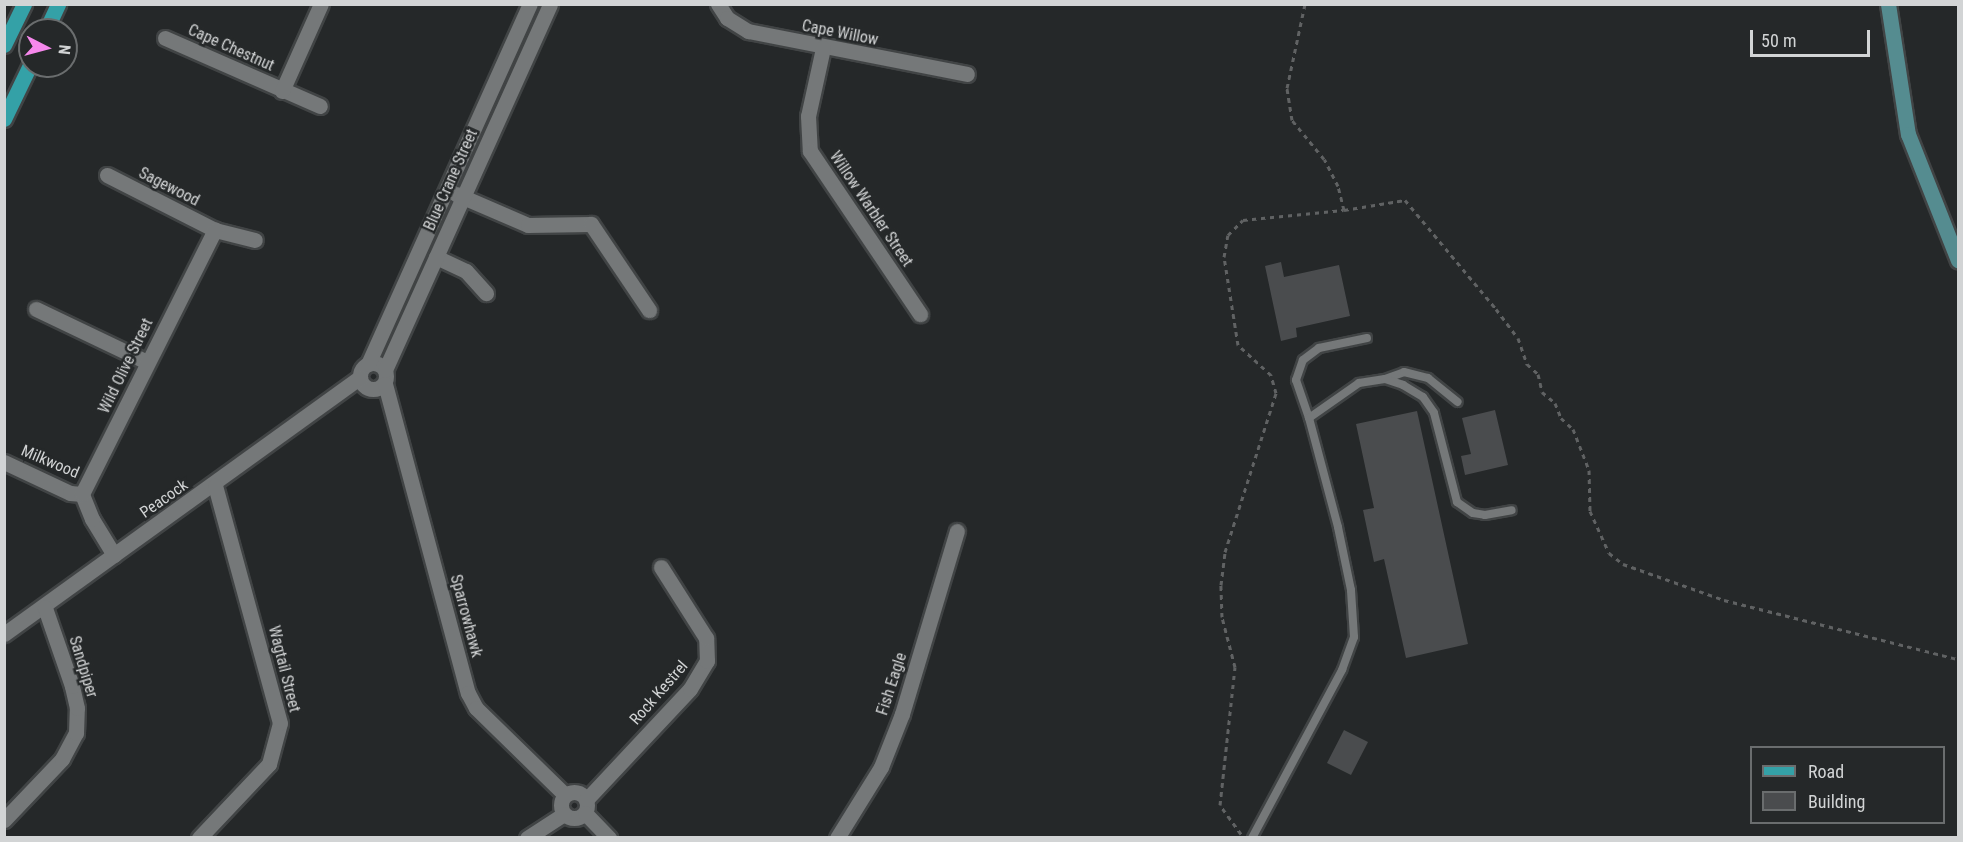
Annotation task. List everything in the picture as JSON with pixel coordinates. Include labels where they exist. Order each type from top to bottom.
[{"type":"main road","points":[[4,45],[24,4]]},
{"type":"main road","points":[[52,18],[58,4]]},
{"type":"main road","points":[[1888,4],[1908,134],[1959,260]]},
{"type":"main road","points":[[4,119],[24,78]]},
{"type":"street","points":[[282,91],[321,4]]},
{"type":"street","name":"Blue Crane Street","points":[[372,379],[447,190],[530,4]]},
{"type":"street","name":"Blue Crane Street","points":[[372,379],[435,257],[550,4]]},
{"type":"street","name":"Cape Willow","points":[[718,4],[727,18],[748,31],[823,48],[967,74]]},
{"type":"street","name":"Cape Chestnut","points":[[165,38],[320,106]]},
{"type":"street","name":"Willow Warbler Street","points":[[823,48],[808,116],[810,151],[920,314]]},
{"type":"street","name":"Sagewood","points":[[107,175],[214,230]]},
{"type":"street","points":[[447,190],[528,225],[591,224],[649,310]]},
{"type":"street","points":[[214,230],[255,240]]},
{"type":"street","name":"Wild Olive Street","points":[[82,494],[214,230]]},
{"type":"street","points":[[435,257],[466,271],[486,293]]},
{"type":"street","points":[[36,309],[147,362]]},
{"type":"street","name":"Peacock","points":[[4,634],[45,608],[114,555],[215,486],[344,391],[372,379]]},
{"type":"street","name":"Sparrowhawk","points":[[372,379],[391,413],[468,693],[482,714],[565,795]]},
{"type":"street","name":"Milkwood","points":[[4,462],[70,493],[82,494]]},
{"type":"street","name":"Wagtail Street","points":[[199,837],[269,764],[280,723],[215,486]]},
{"type":"street","points":[[82,494],[92,519],[114,555]]},
{"type":"street","name":"Fish Eagle","points":[[837,837],[881,767],[903,714],[957,531]]},
{"type":"street","name":"Rock Kestrel","points":[[586,806],[690,689],[707,661],[703,632],[661,567]]},
{"type":"street","name":"Sandpiper","points":[[4,820],[62,759],[76,733],[77,708],[72,686],[45,608]]},
{"type":"street","points":[[586,806],[573,819],[564,814],[561,806],[565,795],[578,792],[609,837]]},
{"type":"street","points":[[527,837],[564,814]]},
{"type":"lane","points":[[1252,837],[1342,670],[1354,637],[1350,590],[1338,527],[1309,418],[1296,380],[1303,360],[1319,348],[1367,338]]},
{"type":"lane","points":[[1309,418],[1350,387],[1404,372],[1428,378],[1458,402]]},
{"type":"lane","points":[[1384,379],[1414,390],[1429,404],[1456,502],[1473,513],[1485,515],[1512,510]]},
{"type":"path","points":[[1305,4],[1287,87],[1292,120],[1324,159],[1338,186],[1344,210]]},
{"type":"path","points":[[1245,837],[1220,805],[1235,667],[1222,617],[1221,585],[1228,542],[1276,393],[1270,375],[1238,345],[1224,257],[1228,235],[1243,220],[1344,210],[1405,200],[1518,338],[1527,364],[1538,374],[1542,392],[1555,403],[1581,447],[1589,470],[1590,511],[1609,553],[1623,564],[1686,589],[1959,659]]},
{"type":"building","points":[[1281,262],[1284,277],[1339,265],[1350,316],[1296,328],[1297,337],[1281,341],[1265,266]]},
{"type":"building","points":[[1495,410],[1508,465],[1465,475],[1461,456],[1471,454],[1462,418]]},
{"type":"building","points":[[1417,411],[1468,644],[1406,658],[1384,559],[1374,562],[1363,510],[1374,508],[1356,424]]},
{"type":"building","points":[[1344,730],[1368,742],[1351,775],[1327,763]]}]
